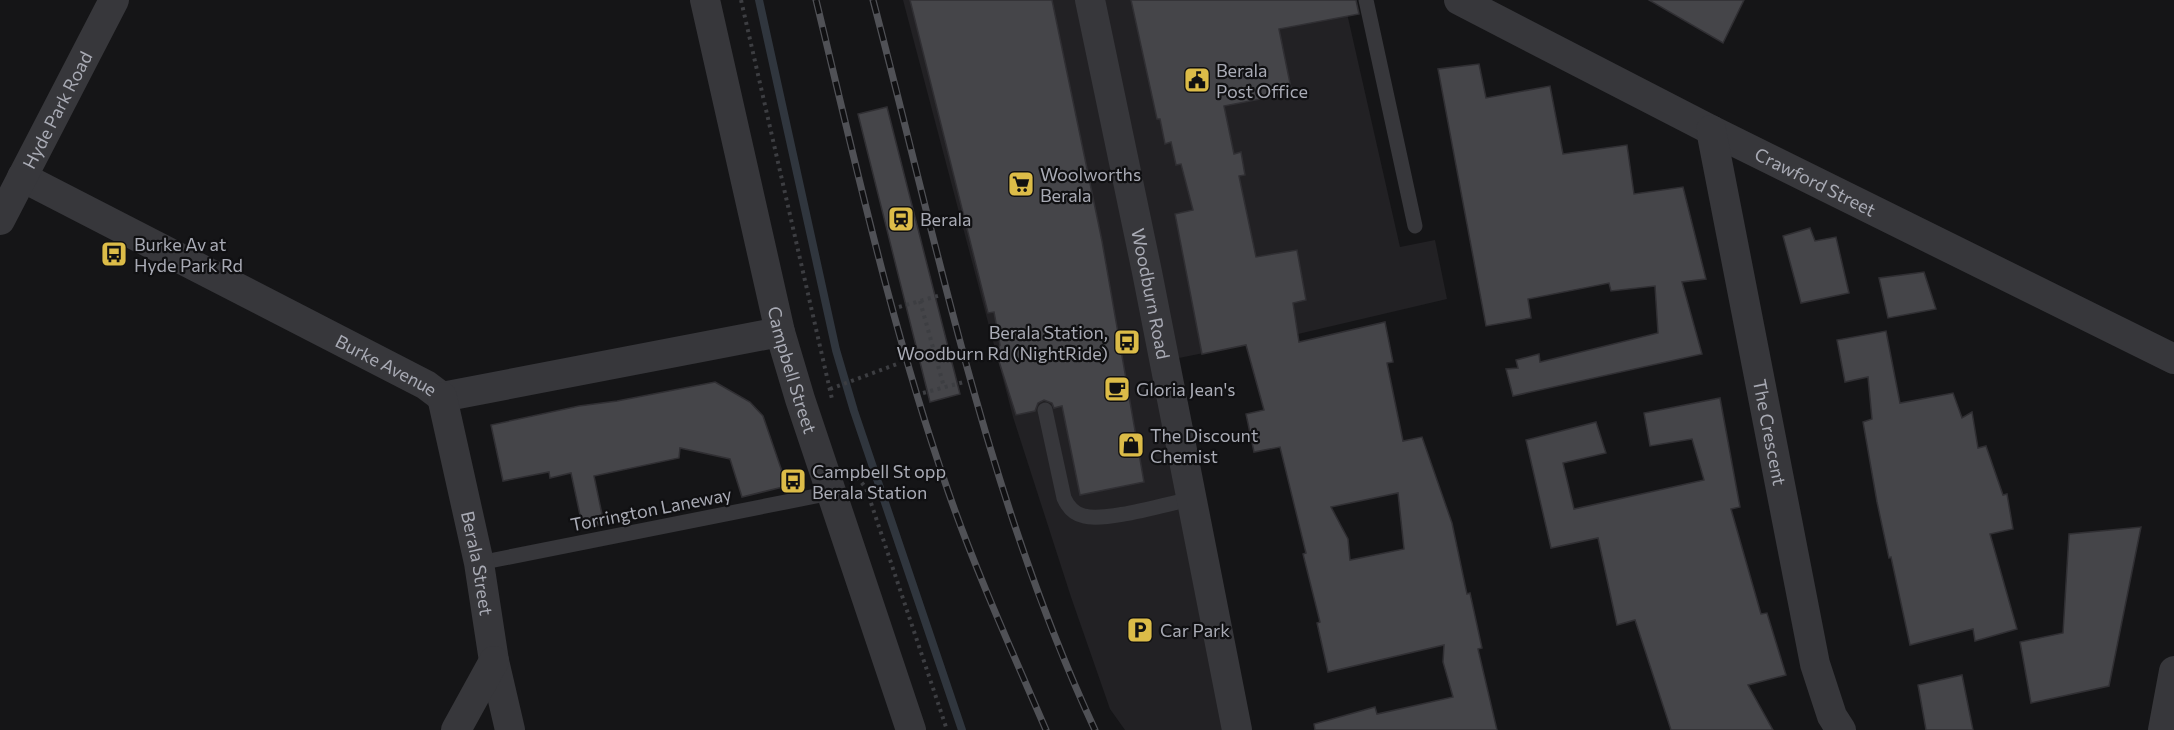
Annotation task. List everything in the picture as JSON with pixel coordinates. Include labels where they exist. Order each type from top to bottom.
[{"type":"street","name":"Hyde Park Road","points":[[0,220],[114,0]]},
{"type":"street","name":"Campbell Street","points":[[705,0],[780,332],[800,399],[911,730]]},
{"type":"street","name":"Woodburn Road","points":[[1090,0],[1147,272],[1237,730]]},
{"type":"street","name":"Crawford Street","points":[[1459,0],[1711,130],[2174,359]]},
{"type":"street","name":"The Crescent","points":[[1711,130],[1815,664],[1832,716],[1841,730]]},
{"type":"street","name":"Burke Avenue","points":[[22,177],[426,385],[442,397],[780,332]]},
{"type":"street","name":"Berala Street","points":[[442,397],[479,563],[494,661],[510,730]]},
{"type":"street","points":[[456,730],[494,661]]},
{"type":"street","points":[[2163,730],[2174,671]]},
{"type":"lane","points":[[1366,0],[1415,226]]},
{"type":"lane","points":[[1046,410],[1064,498],[1068,507],[1076,513],[1083,516],[1101,517],[1191,499]]},
{"type":"lane","name":"Torrington Laneway","points":[[479,563],[831,493]]},
{"type":"path","points":[[741,0],[834,410]]},
{"type":"path","points":[[899,307],[941,295]]},
{"type":"path","points":[[920,301],[944,387]]},
{"type":"path","points":[[830,389],[897,364]]},
{"type":"path","points":[[923,393],[964,382]]},
{"type":"path","points":[[852,469],[866,488],[947,730]]},
{"type":"shaded area","points":[[903,0],[1344,0],[1400,247],[1435,240],[1447,299],[1298,334],[1164,361],[1237,730],[1125,730],[1110,709],[1013,417]]},
{"type":"building","points":[[910,0],[1052,0],[1102,241],[1144,482],[1080,495],[1062,406],[1054,408],[1052,403],[1044,400],[1038,403],[1035,411],[1016,415],[996,352],[1000,345],[994,312],[988,313]]},
{"type":"building","points":[[1131,0],[1356,0],[1359,14],[1279,29],[1292,93],[1224,106],[1234,154],[1241,152],[1245,175],[1239,176],[1256,257],[1297,250],[1306,300],[1293,303],[1299,342],[1385,322],[1393,362],[1387,363],[1403,441],[1422,437],[1452,523],[1467,594],[1470,593],[1482,648],[1478,649],[1497,730],[1315,730],[1314,724],[1375,707],[1377,714],[1453,697],[1443,662],[1444,645],[1328,672],[1317,623],[1320,622],[1303,554],[1306,553],[1280,447],[1254,452],[1246,414],[1264,410],[1246,345],[1202,354],[1175,214],[1193,210],[1181,164],[1176,165],[1171,142],[1165,144],[1160,119],[1157,119]],"holes":[[[1398,493],[1404,549],[1350,560],[1348,539],[1331,507]]]},
{"type":"building","points":[[1649,0],[1744,0],[1723,43]]},
{"type":"building","points":[[1479,64],[1486,98],[1550,86],[1563,154],[1627,145],[1634,194],[1683,187],[1706,279],[1682,282],[1702,354],[1513,396],[1506,369],[1518,368],[1516,360],[1539,354],[1540,362],[1658,333],[1655,286],[1611,291],[1609,283],[1528,299],[1531,318],[1486,326],[1438,69]]},
{"type":"building","points":[[887,107],[960,394],[930,402],[858,114]]},
{"type":"building","points":[[1810,228],[1815,241],[1836,237],[1849,293],[1801,303],[1783,236]]},
{"type":"building","points":[[1924,272],[1936,309],[1888,318],[1879,278]]},
{"type":"building","points":[[1886,331],[1900,403],[1953,393],[1962,418],[1972,412],[1978,448],[1986,446],[2003,495],[2007,494],[2013,529],[1990,534],[2017,629],[1975,641],[1973,629],[1910,645],[1877,502],[1863,422],[1872,419],[1868,377],[1845,382],[1837,340]]},
{"type":"building","points":[[715,382],[750,402],[763,416],[787,486],[742,497],[730,459],[680,448],[679,458],[594,476],[604,524],[583,529],[571,473],[550,478],[549,472],[503,481],[491,425],[579,406]]},
{"type":"building","points":[[1720,398],[1740,507],[1731,509],[1761,614],[1767,613],[1786,675],[1748,685],[1773,730],[1671,730],[1635,620],[1617,625],[1598,538],[1551,548],[1526,440],[1596,422],[1606,453],[1563,463],[1574,509],[1704,480],[1692,439],[1650,446],[1644,413]]},
{"type":"building","points":[[2141,527],[2109,686],[2031,703],[2020,642],[2063,633],[2069,534]]},
{"type":"building","points":[[1962,675],[1973,730],[1926,730],[1918,685]]},
{"type":"waterway","points":[[759,0],[836,350],[854,411],[962,730]]},
{"type":"railway","points":[[816,0],[876,247],[909,370],[970,551],[1046,730]]},
{"type":"railway","points":[[873,0],[943,278],[994,462],[1057,642],[1095,730]]},
{"type":"place","name":"Berala Post Office","points":[[1197,80]]},
{"type":"place","name":"Woolworths Berala","points":[[1021,184]]},
{"type":"place","name":"Berala","points":[[901,219]]},
{"type":"place","name":"Burke Av at Hyde Park Rd","points":[[114,254]]},
{"type":"place","name":"Berala Station, Woodburn Rd (NightRide)","points":[[1127,342]]},
{"type":"place","name":"Gloria Jean's","points":[[1117,389]]},
{"type":"place","name":"The Discount Chemist","points":[[1131,445]]},
{"type":"place","name":"Campbell St opp Berala Station","points":[[793,481]]},
{"type":"place","name":"Car Park","points":[[1140,630]]}]
